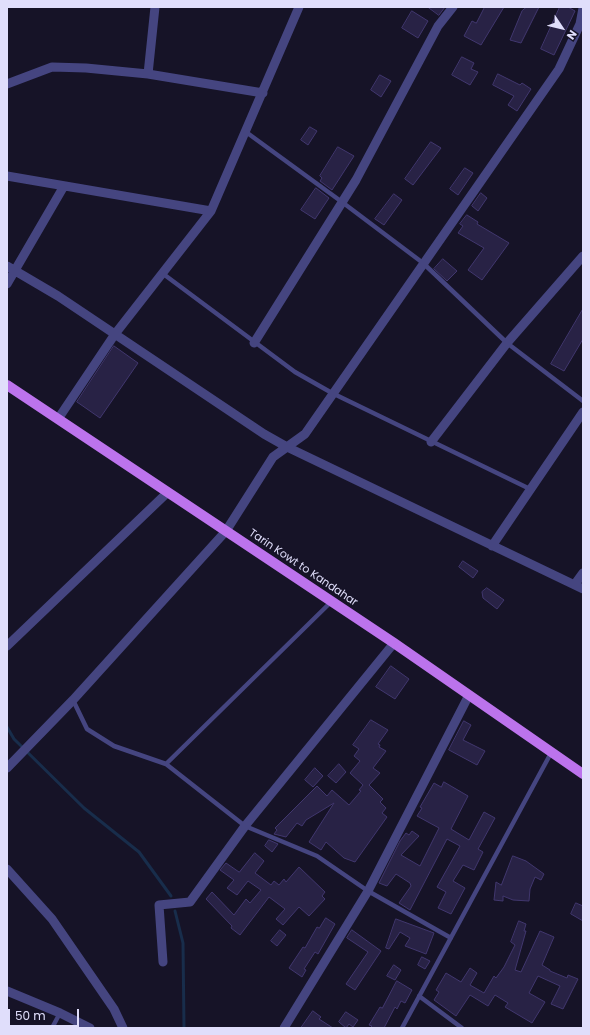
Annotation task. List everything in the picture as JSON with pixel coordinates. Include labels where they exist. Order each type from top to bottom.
[{"type":"main road","name":"Tarin Kowt to Kandahar","points":[[7,385],[394,643],[583,774]]},
{"type":"street","points":[[148,74],[155,7]]},
{"type":"street","points":[[58,419],[115,334],[211,211],[299,7]]},
{"type":"street","points":[[254,343],[356,180],[438,26],[453,7]]},
{"type":"street","points":[[7,768],[73,700],[226,531],[273,457],[305,434],[332,393],[559,69],[582,24],[583,8]]},
{"type":"street","points":[[8,81],[52,67],[86,68],[148,74],[263,93]]},
{"type":"street","points":[[7,176],[211,211]]},
{"type":"street","points":[[7,284],[11,268],[64,186]]},
{"type":"street","points":[[431,442],[506,343],[583,256]]},
{"type":"street","points":[[11,268],[58,296],[264,434],[287,447],[492,546],[579,586],[583,573]]},
{"type":"street","points":[[492,546],[583,412]]},
{"type":"street","points":[[7,646],[168,492]]},
{"type":"street","points":[[163,962],[159,905],[190,902],[245,826],[394,643]]},
{"type":"street","points":[[284,1028],[368,891],[469,695]]},
{"type":"street","points":[[7,869],[52,920],[114,1009],[123,1028]]},
{"type":"street","points":[[7,991],[60,1013],[90,1028]]},
{"type":"lane","points":[[246,132],[423,263],[506,343],[583,401]]},
{"type":"lane","points":[[162,273],[254,343],[295,372],[332,393],[531,490]]},
{"type":"lane","points":[[166,764],[331,602]]},
{"type":"lane","points":[[73,700],[87,729],[114,746],[166,764],[245,826],[317,856],[368,891],[451,938]]},
{"type":"lane","points":[[402,1028],[551,753]]},
{"type":"lane","points":[[419,996],[462,1028]]},
{"type":"lane","points":[[52,1028],[60,1013]]},
{"type":"building","points":[[428,7],[445,7],[439,15]]},
{"type":"building","points":[[485,7],[504,7],[481,45],[464,36],[472,21],[476,23]]},
{"type":"building","points":[[527,7],[539,7],[521,43],[510,40],[522,11]]},
{"type":"building","points":[[560,7],[568,7],[575,11],[554,55],[541,49]]},
{"type":"building","points":[[412,11],[428,21],[418,38],[402,28]]},
{"type":"building","points":[[462,57],[474,63],[471,69],[478,72],[470,85],[452,75]]},
{"type":"building","points":[[498,74],[520,85],[522,83],[531,89],[517,111],[508,105],[514,96],[493,85]]},
{"type":"building","points":[[380,75],[391,81],[381,97],[371,90]]},
{"type":"building","points":[[310,127],[317,131],[308,145],[301,140]]},
{"type":"building","points":[[431,142],[441,148],[413,185],[405,179]]},
{"type":"building","points":[[338,147],[354,156],[332,190],[320,181],[322,178],[320,176]]},
{"type":"building","points":[[465,168],[473,173],[458,195],[450,189]]},
{"type":"building","points":[[316,188],[329,198],[315,219],[301,210]]},
{"type":"building","points":[[481,193],[487,198],[478,211],[472,206]]},
{"type":"building","points":[[394,194],[402,200],[384,225],[375,219]]},
{"type":"building","points":[[467,215],[478,222],[477,224],[509,243],[482,280],[468,270],[484,248],[458,233],[463,226],[460,224]]},
{"type":"building","points":[[443,259],[457,271],[447,281],[434,269]]},
{"type":"building","points":[[583,309],[583,339],[564,371],[551,364]]},
{"type":"building","points":[[114,346],[138,363],[100,418],[77,402]]},
{"type":"building","points":[[463,561],[478,571],[473,578],[459,567]]},
{"type":"building","points":[[487,588],[504,600],[497,609],[483,598],[482,592]]},
{"type":"building","points":[[391,666],[409,679],[395,699],[376,687]]},
{"type":"building","points":[[371,720],[388,730],[378,744],[380,745],[379,747],[386,751],[373,768],[380,773],[369,785],[383,799],[380,802],[386,808],[382,813],[387,817],[355,862],[344,858],[326,842],[321,850],[309,842],[334,803],[306,820],[302,826],[297,823],[286,837],[274,834],[277,830],[275,828],[317,786],[327,796],[332,790],[349,805],[361,791],[359,790],[363,785],[350,773],[360,761],[354,756],[359,749],[353,745]]},
{"type":"building","points":[[464,721],[471,725],[463,740],[485,751],[477,765],[449,750]]},
{"type":"building","points":[[339,764],[346,772],[336,783],[328,776]]},
{"type":"building","points":[[315,768],[323,776],[313,787],[305,780]]},
{"type":"building","points":[[444,782],[468,796],[451,829],[469,840],[484,812],[495,818],[478,849],[483,852],[474,870],[463,865],[453,881],[465,888],[451,914],[438,908],[446,892],[437,887],[460,846],[447,839],[410,910],[399,903],[411,886],[410,883],[396,874],[387,886],[379,883],[400,841],[406,833],[409,835],[412,831],[419,836],[401,855],[420,866],[439,828],[417,816],[422,808],[420,807],[434,783],[441,787]]},
{"type":"building","points":[[269,840],[278,844],[272,852],[265,846]]},
{"type":"building","points":[[255,853],[264,861],[255,873],[271,885],[274,881],[279,885],[284,879],[286,882],[299,867],[325,892],[322,896],[325,899],[309,916],[299,907],[283,925],[276,919],[285,909],[269,897],[240,935],[231,928],[232,926],[206,899],[212,892],[234,915],[246,899],[250,903],[261,890],[248,881],[237,895],[227,888],[234,880],[220,870],[226,863],[239,872]]},
{"type":"building","points":[[513,856],[526,861],[544,874],[541,880],[535,877],[530,889],[529,901],[513,900],[503,896],[503,901],[494,900],[496,882],[501,885]]},
{"type":"building","points":[[576,903],[583,906],[583,921],[571,914]]},
{"type":"building","points":[[326,918],[335,924],[318,954],[315,952],[304,969],[306,970],[302,977],[289,968],[303,947],[305,948],[317,927],[319,928]]},
{"type":"building","points":[[396,919],[434,933],[426,954],[405,946],[410,938],[400,932],[389,949],[386,948]]},
{"type":"building","points":[[519,921],[526,924],[524,931],[526,931],[515,970],[521,972],[540,931],[554,937],[542,965],[550,971],[567,978],[568,975],[578,979],[563,1009],[551,1004],[560,986],[538,976],[529,993],[545,1002],[532,1023],[505,1007],[508,1003],[495,995],[488,1006],[470,995],[456,1016],[434,1000],[439,992],[436,990],[446,973],[461,982],[470,968],[477,973],[470,985],[484,993],[494,976],[496,978],[504,967],[515,945],[511,942]]},
{"type":"building","points":[[280,930],[286,935],[277,946],[271,941]]},
{"type":"building","points":[[352,930],[381,951],[355,990],[346,984],[368,952],[347,938]]},
{"type":"building","points":[[422,957],[430,961],[425,969],[418,965]]},
{"type":"building","points":[[394,965],[401,970],[395,980],[387,976]]},
{"type":"building","points":[[397,981],[412,990],[405,1003],[401,1001],[397,1009],[395,1007],[384,1028],[370,1028],[372,1026],[369,1025],[380,1007],[382,1008]]},
{"type":"building","points":[[313,1011],[321,1017],[319,1019],[333,1028],[301,1028]]},
{"type":"building","points":[[346,1012],[358,1020],[353,1027],[349,1024],[346,1028],[339,1022]]},
{"type":"waterway","points":[[7,727],[14,739],[84,808],[139,852],[171,896]]},
{"type":"waterway","points":[[175,911],[183,943],[184,1028]]}]
